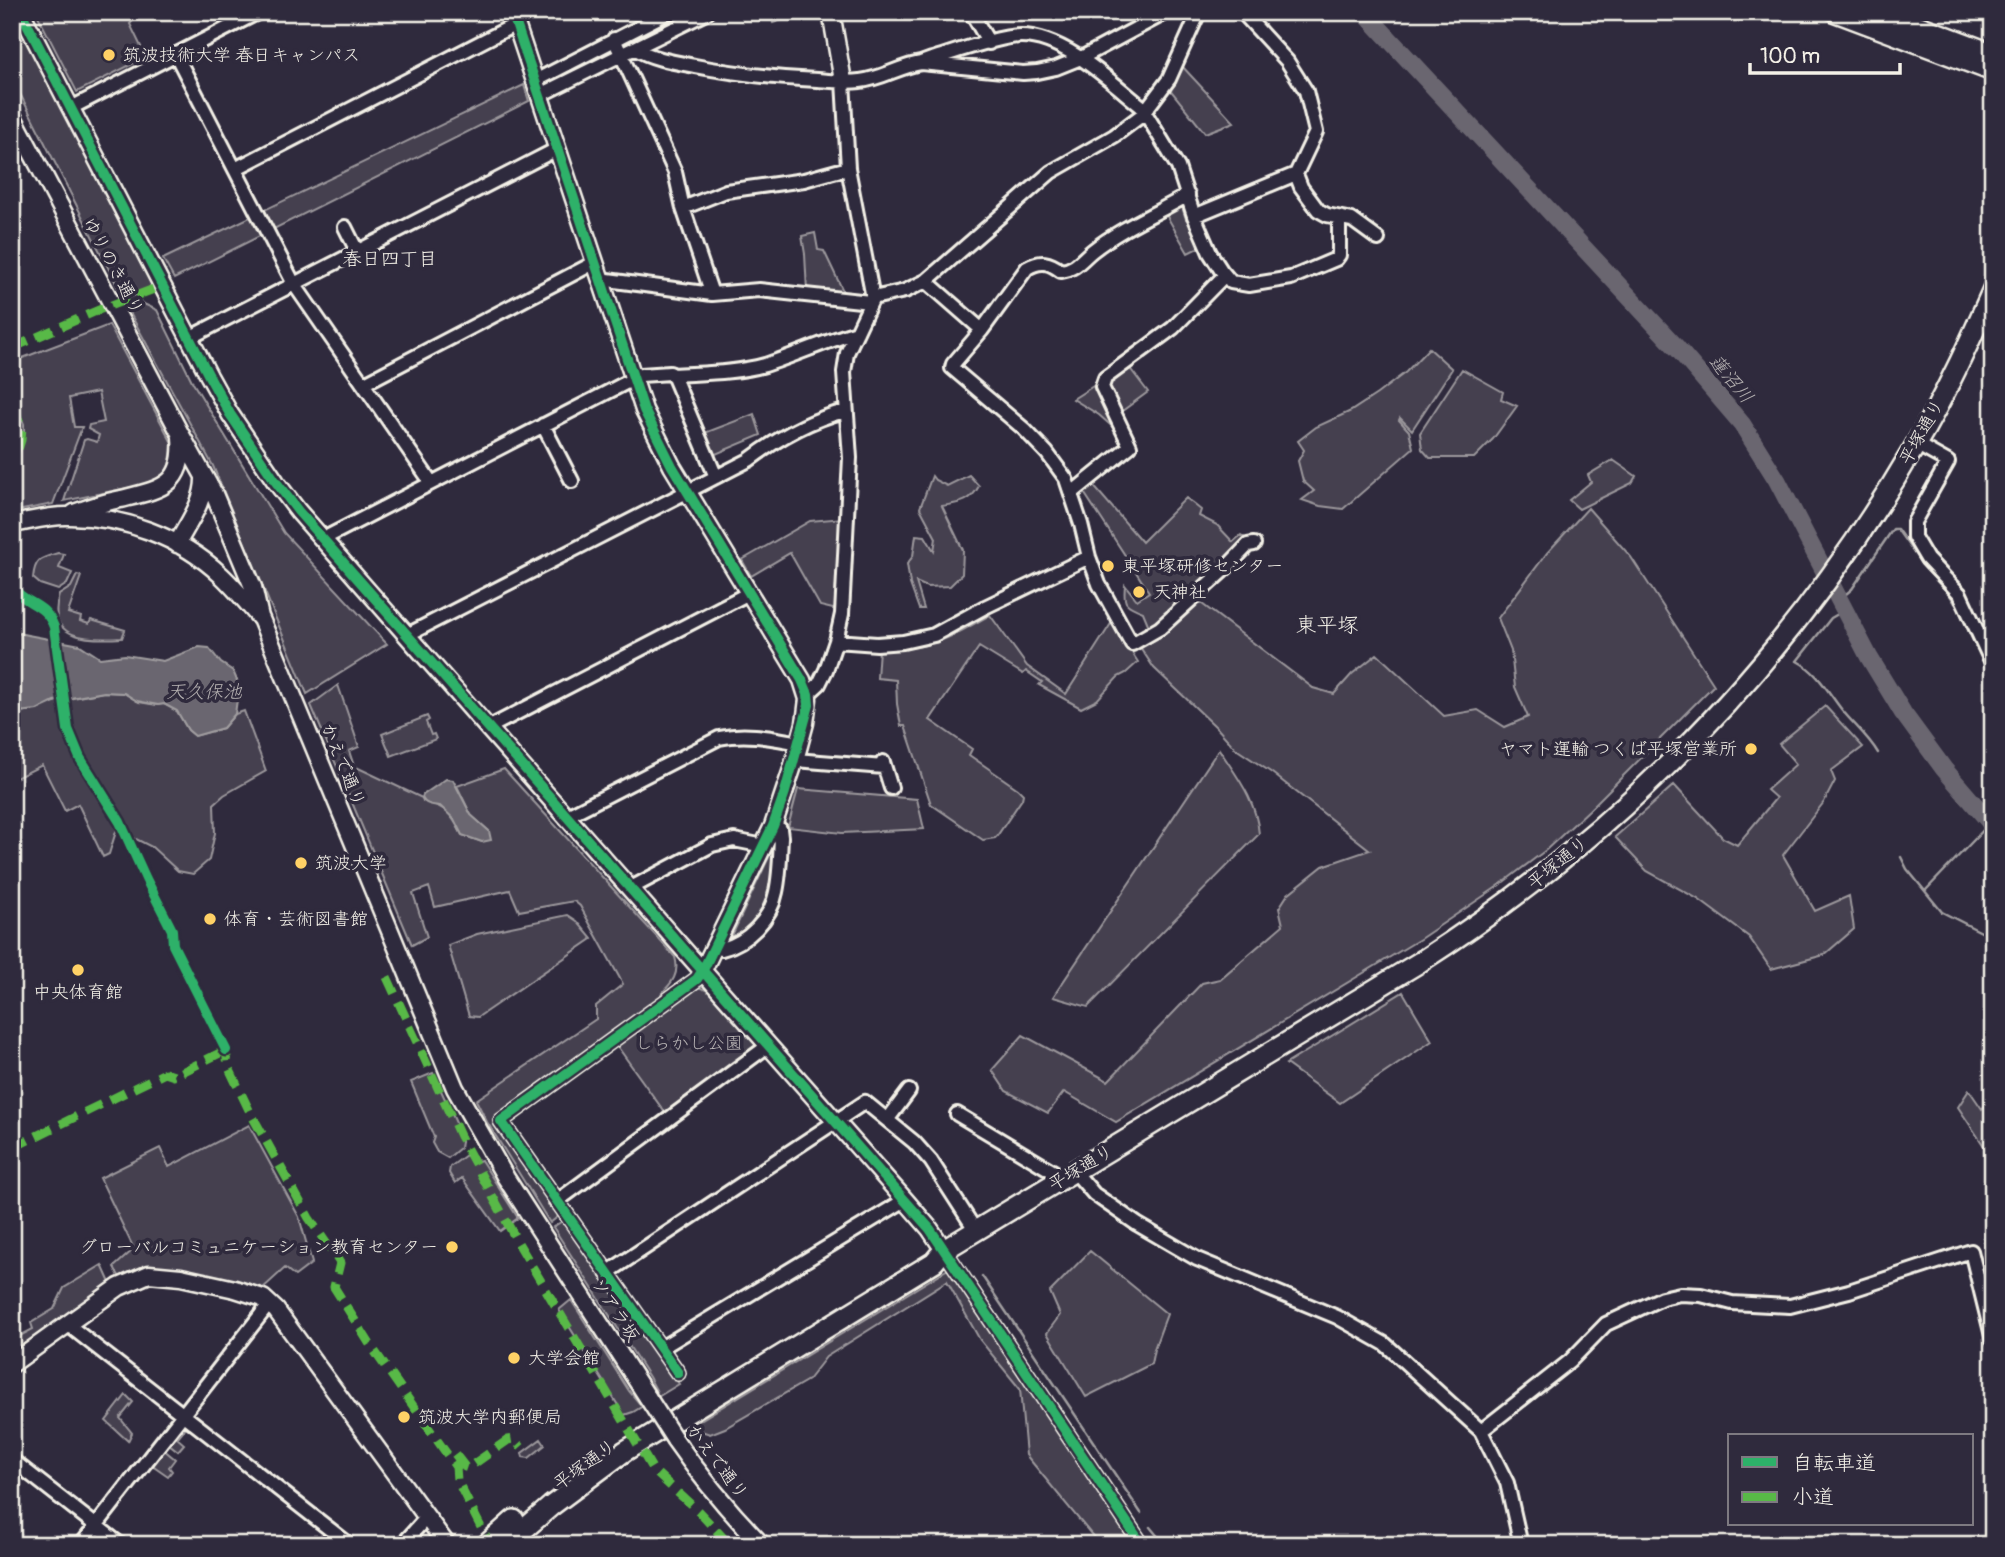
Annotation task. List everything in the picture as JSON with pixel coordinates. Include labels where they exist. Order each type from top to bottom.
[{"type":"main road","points":[[1836,12],[1993,71]]},
{"type":"main road","points":[[1882,12],[1993,54]]},
{"type":"main road","name":"平塚通り","points":[[506,1545],[592,1474],[625,1451],[934,1262],[944,1250],[1470,930],[1521,893],[1601,828],[1690,744],[1776,648],[1834,572],[1916,444],[1960,363],[1993,289]]},
{"type":"main road","name":"平塚通り","points":[[486,1545],[587,1462],[652,1419],[927,1251],[944,1250]]},
{"type":"street","points":[[21,12],[188,338],[230,414],[276,481],[323,539],[488,728],[930,1229],[1142,1545]]},
{"type":"street","points":[[71,108],[258,12]]},
{"type":"street","points":[[537,88],[614,39],[669,12]]},
{"type":"street","points":[[537,88],[621,54],[708,12]]},
{"type":"street","points":[[808,694],[823,677],[836,641],[843,601],[850,458],[844,372],[847,353],[872,300],[848,168],[843,81],[831,12]]},
{"type":"street","points":[[634,48],[665,61],[704,68],[856,82],[872,79],[907,65],[921,64],[1037,72],[1081,58],[1167,12]]},
{"type":"street","points":[[600,279],[712,294],[759,290],[872,300],[905,291],[926,281],[1051,172],[1114,136],[1142,115],[1169,79],[1199,12]]},
{"type":"street","points":[[1194,216],[1296,174],[1316,132],[1306,91],[1287,61],[1242,12]]},
{"type":"street","points":[[976,13],[989,43]]},
{"type":"street","points":[[236,169],[514,18],[644,410],[687,491],[808,694],[800,743],[773,826],[704,970],[697,979],[500,1121],[678,1373]]},
{"type":"street","points":[[921,64],[1018,36],[1032,37],[1081,58],[1141,106],[1178,167],[1210,253],[1231,282],[1249,285],[1291,278],[1336,259],[1339,255],[1339,218]]},
{"type":"street","points":[[614,39],[674,172],[683,208],[712,294]]},
{"type":"street","points":[[176,55],[295,284],[431,482]]},
{"type":"street","name":"ゆりのき通り","points":[[12,115],[181,435]]},
{"type":"street","points":[[188,338],[557,149]]},
{"type":"street","points":[[683,208],[726,191],[795,181],[848,168]]},
{"type":"street","points":[[1296,174],[1301,187],[1318,210],[1352,220],[1378,239]]},
{"type":"street","points":[[1188,195],[1104,242],[1074,268],[1061,271],[1043,262],[1027,268],[982,330],[953,364],[954,370],[1018,423],[1066,479],[1099,584],[1132,644],[1160,628],[1248,545],[1254,544]]},
{"type":"street","points":[[345,227],[357,251]]},
{"type":"street","points":[[363,384],[594,263]]},
{"type":"street","points":[[1072,493],[1130,446],[1102,387],[1105,378],[1173,328],[1225,275]]},
{"type":"street","points":[[926,281],[982,330]]},
{"type":"street","points":[[323,539],[641,375],[750,368],[857,332]]},
{"type":"street","points":[[673,375],[716,477]]},
{"type":"street","points":[[407,635],[749,460],[769,444],[806,424],[845,411]]},
{"type":"street","points":[[543,425],[572,481]]},
{"type":"street","points":[[181,435],[214,494],[253,587],[261,619]]},
{"type":"street","points":[[12,524],[66,516],[100,503],[156,490],[166,485],[178,470],[182,451],[181,435]]},
{"type":"street","points":[[1916,444],[1948,462],[1914,522],[1914,537],[1927,559],[1959,594],[1993,665]]},
{"type":"street","points":[[177,544],[202,496],[204,477]]},
{"type":"street","name":"かえで通り","points":[[66,516],[131,525],[177,544],[219,573],[261,619],[445,1066],[481,1136]]},
{"type":"street","points":[[836,641],[877,644],[934,635],[1089,556]]},
{"type":"street","points":[[488,728],[749,593]]},
{"type":"street","points":[[567,816],[719,738],[755,735],[800,743]]},
{"type":"street","points":[[795,760],[883,763],[891,788]]},
{"type":"street","points":[[716,947],[722,949],[734,946],[744,940],[768,913],[776,893],[781,837],[780,830],[773,826]]},
{"type":"street","points":[[631,888],[724,841],[734,840],[764,846]]},
{"type":"street","points":[[556,1202],[769,1045]]},
{"type":"street","points":[[888,1119],[909,1091]]},
{"type":"street","points":[[607,1273],[865,1102],[914,1142],[931,1161],[976,1231]]},
{"type":"street","points":[[957,1114],[1069,1175],[1137,1224],[1197,1259],[1337,1317],[1385,1345],[1481,1431],[1507,1483],[1521,1545]]},
{"type":"street","name":"ソアラ坂","points":[[481,1136],[648,1398]]},
{"type":"street","points":[[661,1348],[905,1200]]},
{"type":"street","points":[[1481,1431],[1570,1361],[1606,1324],[1662,1298],[1680,1294],[1701,1295],[1732,1303],[1790,1306],[1849,1291],[1971,1251],[1993,1340]]},
{"type":"street","points":[[12,1364],[119,1287],[149,1274],[181,1277],[257,1296],[270,1303],[291,1329],[447,1545]]},
{"type":"street","points":[[81,1545],[270,1303]]},
{"type":"street","points":[[67,1324],[350,1545]]},
{"type":"street","name":"かえで通り","points":[[648,1398],[699,1476],[762,1545]]},
{"type":"street","points":[[12,1460],[121,1545]]},
{"type":"street","points":[[402,1545],[426,1518]]},
{"type":"green space","points":[[12,12],[153,281],[142,293],[124,299],[12,78]]},
{"type":"green space","points":[[36,12],[140,12],[130,24],[146,57],[77,92]]},
{"type":"green space","points":[[678,12],[699,12],[625,45],[625,38]]},
{"type":"green space","points":[[771,12],[807,12],[773,23]]},
{"type":"green space","points":[[1181,65],[1234,122],[1205,133],[1168,87]]},
{"type":"green space","points":[[524,85],[529,101],[174,279],[163,259]]},
{"type":"green space","points":[[1181,204],[1186,219],[1191,218],[1202,246],[1188,253],[1165,213]]},
{"type":"green space","points":[[815,233],[818,250],[824,251],[845,295],[807,291],[802,236]]},
{"type":"green space","points":[[135,300],[157,310],[193,383],[284,533],[387,644],[307,694],[213,466],[125,304]]},
{"type":"green space","points":[[109,325],[172,443],[167,469],[160,477],[147,484],[64,501],[84,440],[97,442],[99,435],[88,429],[89,425],[104,422],[98,392],[69,398],[74,427],[82,427],[53,504],[12,512],[12,479],[24,435],[24,424],[12,396],[12,362]]},
{"type":"green space","points":[[1429,348],[1452,369],[1412,430],[1400,418],[1399,420],[1409,431],[1413,448],[1343,509],[1302,500],[1314,491],[1303,481],[1298,461],[1304,450],[1298,441],[1316,427],[1351,411],[1377,394],[1406,372]]},
{"type":"green space","points":[[1129,367],[1148,392],[1118,414],[1105,387]]},
{"type":"green space","points":[[1462,369],[1503,392],[1501,399],[1517,406],[1493,439],[1474,458],[1430,458],[1422,449],[1420,433]]},
{"type":"green space","points":[[1098,383],[1116,430],[1099,415],[1073,399]]},
{"type":"green space","points":[[754,414],[761,435],[711,456],[702,434]]},
{"type":"green space","points":[[1613,460],[1636,476],[1632,483],[1579,509],[1569,500],[1591,482],[1588,475]]},
{"type":"green space","points":[[969,475],[979,486],[976,492],[964,501],[942,506],[963,550],[962,574],[950,586],[927,587],[916,582],[924,609],[919,609],[910,584],[907,564],[913,556],[916,535],[925,536],[934,551],[936,538],[920,508],[932,476],[947,486]]},
{"type":"green space","points":[[1092,484],[1142,542],[1186,498],[1201,510],[1199,516],[1217,525],[1233,542],[1241,535],[1248,540],[1150,629],[1143,612],[1126,603],[1124,596],[1125,585],[1137,600],[1149,592],[1083,491]]},
{"type":"green space","points":[[1588,508],[1631,557],[1714,685],[1589,810],[1546,850],[1497,887],[1420,939],[1116,1122],[1064,1092],[1048,1113],[1006,1091],[992,1070],[1023,1035],[1108,1081],[1202,983],[1220,979],[1283,925],[1279,908],[1288,894],[1323,866],[1370,850],[1272,773],[1236,749],[1154,668],[1138,644],[1198,601],[1313,688],[1334,694],[1352,674],[1377,654],[1444,716],[1478,710],[1505,727],[1528,717],[1515,687],[1511,651],[1498,618],[1547,553]]},
{"type":"green space","points":[[843,518],[837,610],[820,606],[790,553],[751,576],[742,560],[810,521]]},
{"type":"green space","points":[[58,553],[64,554],[59,568],[72,573],[67,584],[58,590],[40,584],[33,578],[35,566],[40,560]]},
{"type":"green space","points":[[77,575],[81,576],[68,613],[81,617],[80,621],[89,624],[91,620],[125,630],[122,638],[85,637],[65,629],[59,621],[56,610],[59,595],[71,587]]},
{"type":"green space","points":[[990,615],[1027,666],[1066,694],[1112,622],[1138,662],[1118,677],[1097,700],[1081,708],[1039,685],[1042,682],[1026,671],[1023,674],[979,647],[930,720],[972,749],[969,755],[1023,794],[997,836],[983,840],[931,804],[905,726],[901,726],[896,680],[877,678],[879,649],[911,648],[937,642]]},
{"type":"green space","points":[[338,685],[359,747],[349,751],[354,766],[443,809],[451,816],[462,835],[482,842],[489,831],[471,815],[457,786],[504,769],[675,957],[676,973],[661,994],[661,999],[495,1121],[560,1215],[550,1223],[476,1100],[596,1019],[596,1006],[623,984],[580,906],[574,901],[519,911],[510,890],[435,907],[429,887],[413,893],[427,937],[412,945],[311,705]]},
{"type":"green space","points":[[104,692],[124,693],[139,702],[164,704],[177,711],[188,730],[195,736],[223,728],[235,714],[244,711],[266,771],[224,795],[214,804],[215,833],[209,860],[193,874],[178,871],[152,847],[132,837],[83,754],[72,730],[68,699]]},
{"type":"green space","points":[[59,700],[69,744],[118,825],[109,854],[103,857],[78,804],[65,811],[42,765],[12,780],[12,706],[18,712],[37,710]]},
{"type":"green space","points":[[1825,706],[1863,747],[1831,771],[1835,781],[1824,802],[1783,855],[1815,911],[1849,896],[1854,929],[1824,955],[1771,969],[1749,937],[1698,899],[1647,871],[1615,837],[1674,785],[1723,838],[1737,845],[1776,798],[1767,790],[1796,764],[1779,744]]},
{"type":"green space","points":[[427,716],[429,720],[426,722],[431,735],[434,734],[436,739],[391,756],[382,734]]},
{"type":"green space","points":[[1219,749],[1250,799],[1259,834],[1088,1007],[1053,997]]},
{"type":"green space","points":[[798,789],[917,799],[924,829],[842,833],[788,827]]},
{"type":"green space","points":[[779,836],[774,891],[756,924],[727,946]]},
{"type":"green space","points":[[568,915],[577,921],[592,939],[478,1017],[469,1016],[448,945],[477,934]]},
{"type":"green space","name":"しらかし公園","points":[[696,986],[718,995],[759,1042],[757,1048],[666,1114],[615,1043]]},
{"type":"green space","points":[[1403,992],[1432,1041],[1340,1103],[1286,1064]]},
{"type":"green space","points":[[433,1073],[462,1136],[460,1148],[448,1158],[437,1152],[432,1143],[434,1137],[411,1082]]},
{"type":"green space","points":[[1969,1090],[1982,1109],[1993,1097],[1993,1172],[1990,1155],[1958,1107]]},
{"type":"green space","points":[[249,1125],[299,1217],[312,1263],[295,1276],[285,1268],[261,1290],[119,1276],[114,1267],[134,1249],[100,1178],[160,1148],[169,1167]]},
{"type":"green space","points":[[466,1155],[470,1159],[475,1156],[478,1161],[481,1160],[518,1218],[500,1231],[462,1178],[455,1183],[449,1173],[450,1167]]},
{"type":"green space","points":[[564,1220],[679,1384],[624,1415],[559,1310],[571,1300],[639,1403],[657,1392],[553,1227]]},
{"type":"green space","points":[[1090,1251],[1167,1314],[1151,1364],[1086,1397],[1047,1333],[1060,1315],[1050,1292]]},
{"type":"green space","points":[[102,1265],[111,1285],[12,1358],[12,1340],[33,1329],[31,1323],[54,1309],[64,1288]]},
{"type":"green space","points":[[948,1269],[1140,1545],[1100,1545],[1026,1455],[1020,1389],[980,1340],[947,1281],[826,1357],[808,1380],[725,1428],[710,1434],[689,1427]]},
{"type":"green space","points":[[126,1395],[133,1402],[120,1418],[132,1433],[128,1441],[106,1421]]},
{"type":"green space","points":[[184,1424],[187,1426],[177,1438],[184,1444],[178,1451],[168,1443]]},
{"type":"green space","points":[[541,1439],[545,1445],[529,1458],[523,1457],[522,1453]]},
{"type":"green space","points":[[163,1449],[175,1459],[169,1467],[172,1471],[168,1476],[151,1464]]},
{"type":"water","name":"天久保池","points":[[12,632],[80,645],[100,658],[125,655],[163,661],[199,647],[209,648],[221,663],[233,671],[239,685],[235,714],[223,728],[195,736],[188,730],[177,711],[164,704],[137,701],[124,693],[104,692],[54,701],[37,710],[17,712],[12,706]]},
{"type":"water","points":[[446,779],[453,780],[471,815],[489,831],[491,840],[482,842],[462,835],[454,819],[440,806],[423,800],[423,795]]},
{"type":"waterway","name":"蓮沼川","points":[[1364,12],[1677,348],[1742,424],[1777,480],[1869,657],[1903,713],[1944,769],[1993,826]]},
{"type":"waterway","points":[[1840,599],[1852,589],[1893,529],[1897,529],[1924,567],[1950,595],[1977,649]]},
{"type":"waterway","points":[[1845,610],[1831,618],[1797,661],[1817,677],[1878,753]]},
{"type":"waterway","points":[[1980,654],[1993,679]]},
{"type":"waterway","points":[[1925,891],[1993,820]]},
{"type":"waterway","points":[[1901,857],[1907,869],[1942,912],[1993,938]]},
{"type":"waterway","points":[[982,1276],[1141,1513]]},
{"type":"waterway","points":[[1150,1527],[1165,1545]]},
{"type":"marked path","points":[[12,348],[162,286]]},
{"type":"marked path","points":[[12,406],[22,427],[21,440],[12,468]]},
{"type":"marked path","points":[[1984,449],[1993,446]]},
{"type":"marked path","points":[[387,977],[460,1136],[517,1241],[653,1470],[730,1545]]},
{"type":"marked path","points":[[223,1044],[228,1066],[250,1112],[309,1218],[340,1263],[334,1287],[371,1346],[456,1467],[457,1480],[490,1545]]},
{"type":"marked path","points":[[12,1148],[165,1073],[174,1076],[226,1050]]},
{"type":"marked path","points":[[455,1454],[468,1468],[508,1440],[514,1439],[521,1447]]},
{"type":"cycle path","points":[[21,12],[209,376],[230,414],[276,482],[298,511],[930,1229],[1142,1545]]},
{"type":"cycle path","points":[[512,12],[644,410],[672,466],[808,694],[809,705],[773,826],[697,979],[501,1121],[678,1373]]},
{"type":"cycle path","points":[[12,587],[41,608],[54,627],[68,729],[80,758],[120,822],[172,930],[173,945],[226,1050]]},
{"type":"place","name":"筑波技術大学 春日キャンパス","points":[[109,55]]},
{"type":"place","name":"東平塚研修センター","points":[[1108,566]]},
{"type":"place","name":"天神社","points":[[1139,592]]},
{"type":"place","name":"ヤマト運輸 つくば平塚営業所","points":[[1751,749]]},
{"type":"place","name":"筑波大学","points":[[301,863]]},
{"type":"place","name":"体育・芸術図書館","points":[[210,919]]},
{"type":"place","name":"中央体育館","points":[[78,970]]},
{"type":"place","name":"グローバルコミュニケーション教育センター","points":[[452,1247]]},
{"type":"place","name":"大学会館","points":[[514,1358]]},
{"type":"place","name":"筑波大学内郵便局","points":[[404,1417]]},
{"type":"district","name":"春日四丁目","points":[[390,259]]},
{"type":"district","name":"東平塚","points":[[1327,625]]}]
